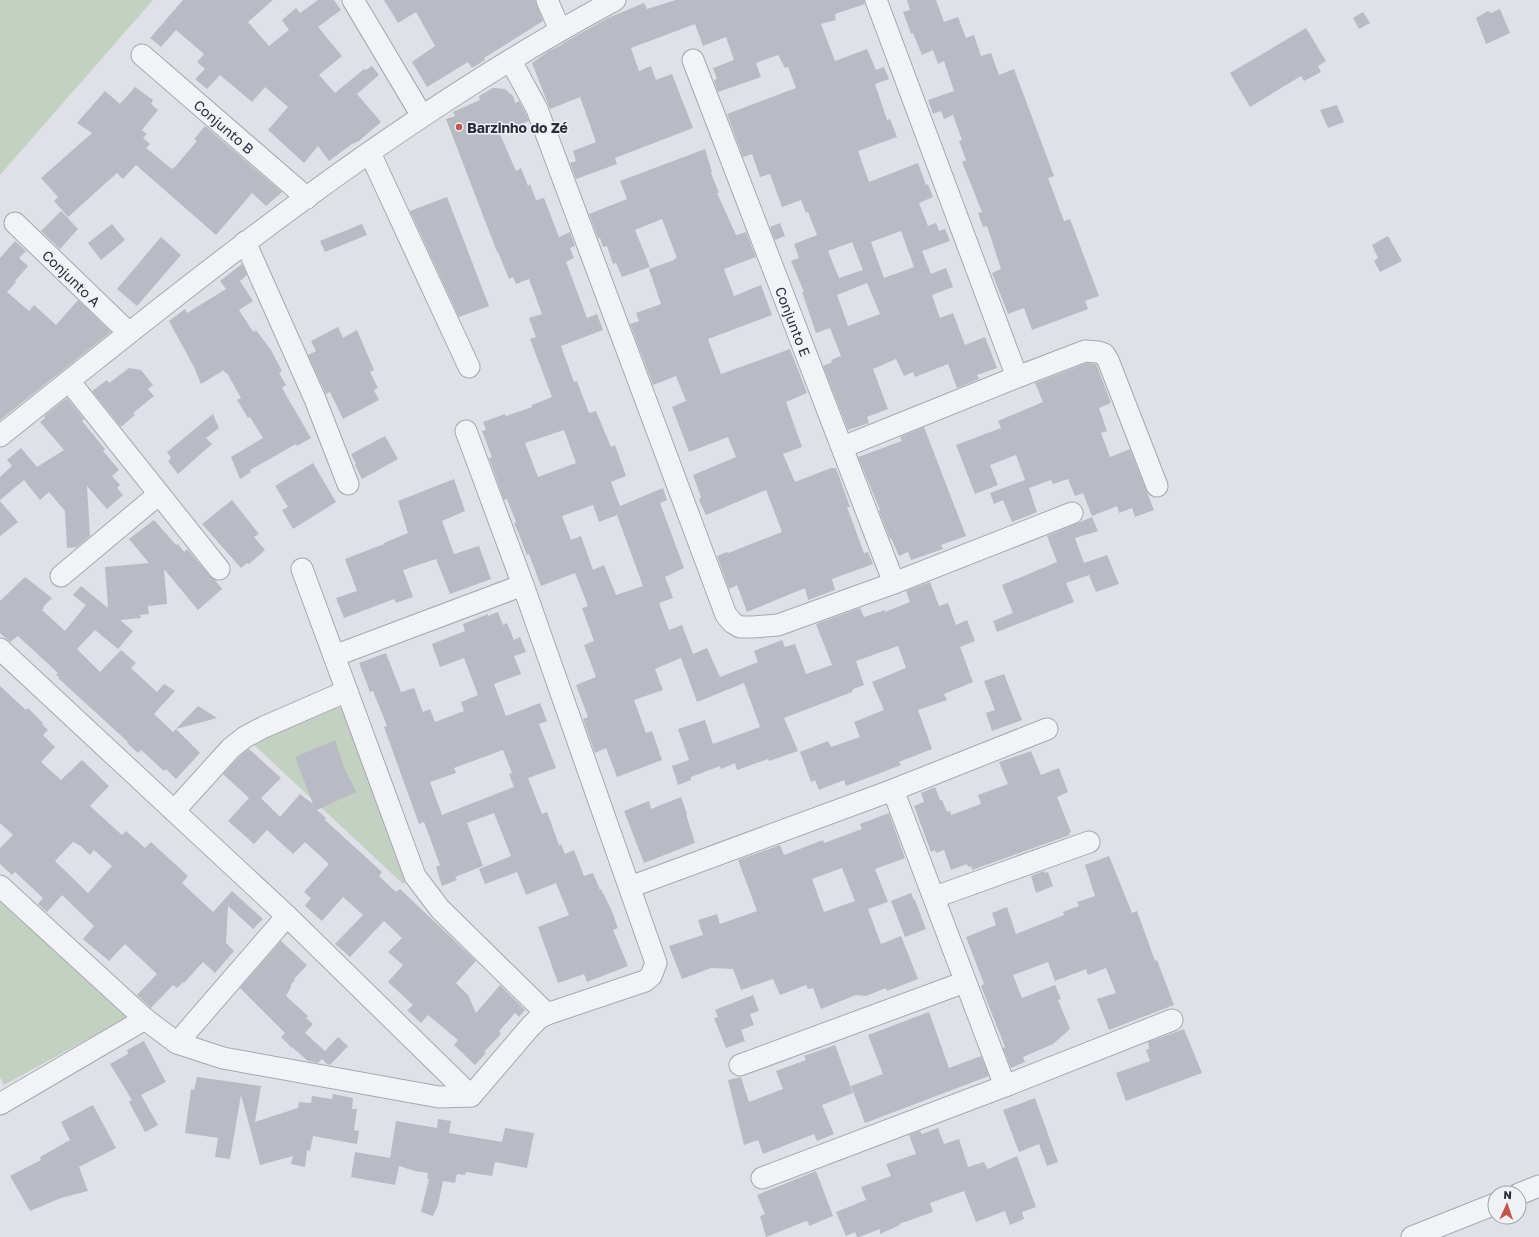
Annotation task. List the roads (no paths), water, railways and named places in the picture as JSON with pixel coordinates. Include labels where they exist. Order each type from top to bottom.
[{"type":"street","points":[[353,0],[422,116]]},
{"type":"street","points":[[547,0],[560,30]]},
{"type":"street","points":[[0,436],[246,242],[422,116],[560,30],[615,0]]},
{"type":"street","points":[[876,0],[1017,377]]},
{"type":"street","name":"Conjunto B","points":[[142,55],[307,198]]},
{"type":"street","points":[[512,60],[537,109],[726,615],[733,623],[740,626],[753,627],[778,625],[894,583],[1072,513]]},
{"type":"street","name":"Conjunto E","points":[[693,60],[894,583]]},
{"type":"street","points":[[370,153],[469,367]]},
{"type":"street","name":"Conjunto A","points":[[15,223],[129,333]]},
{"type":"street","points":[[246,242],[315,399],[348,484]]},
{"type":"street","points":[[842,447],[1017,377],[1085,351],[1091,351],[1104,354],[1108,360],[1157,486]]},
{"type":"street","points":[[69,381],[219,569]]},
{"type":"street","points":[[0,886],[145,1019],[177,1043],[223,1058],[438,1096],[471,1096],[539,1018],[645,981],[651,976],[656,963],[630,886],[466,431]]},
{"type":"street","points":[[61,576],[159,494]]},
{"type":"street","points":[[302,569],[415,876],[440,909],[547,1014]]},
{"type":"street","points":[[334,656],[523,586]]},
{"type":"street","points":[[0,649],[287,916],[471,1096]]},
{"type":"street","points":[[174,811],[231,748],[245,738],[264,727],[347,691]]},
{"type":"street","points":[[630,886],[893,790],[1047,730]]},
{"type":"street","points":[[893,790],[935,897],[965,982],[1005,1086]]},
{"type":"street","points":[[935,897],[1089,842]]},
{"type":"street","points":[[177,1043],[287,916]]},
{"type":"street","points":[[740,1065],[965,982]]},
{"type":"street","points":[[0,1103],[145,1019]]},
{"type":"street","points":[[762,1178],[1005,1086],[1172,1020]]},
{"type":"street","points":[[1527,1191],[1539,1186]]},
{"type":"street","points":[[1412,1237],[1487,1207]]},
{"type":"place","name":"Barzinho do Zé","points":[[459,127]]}]
